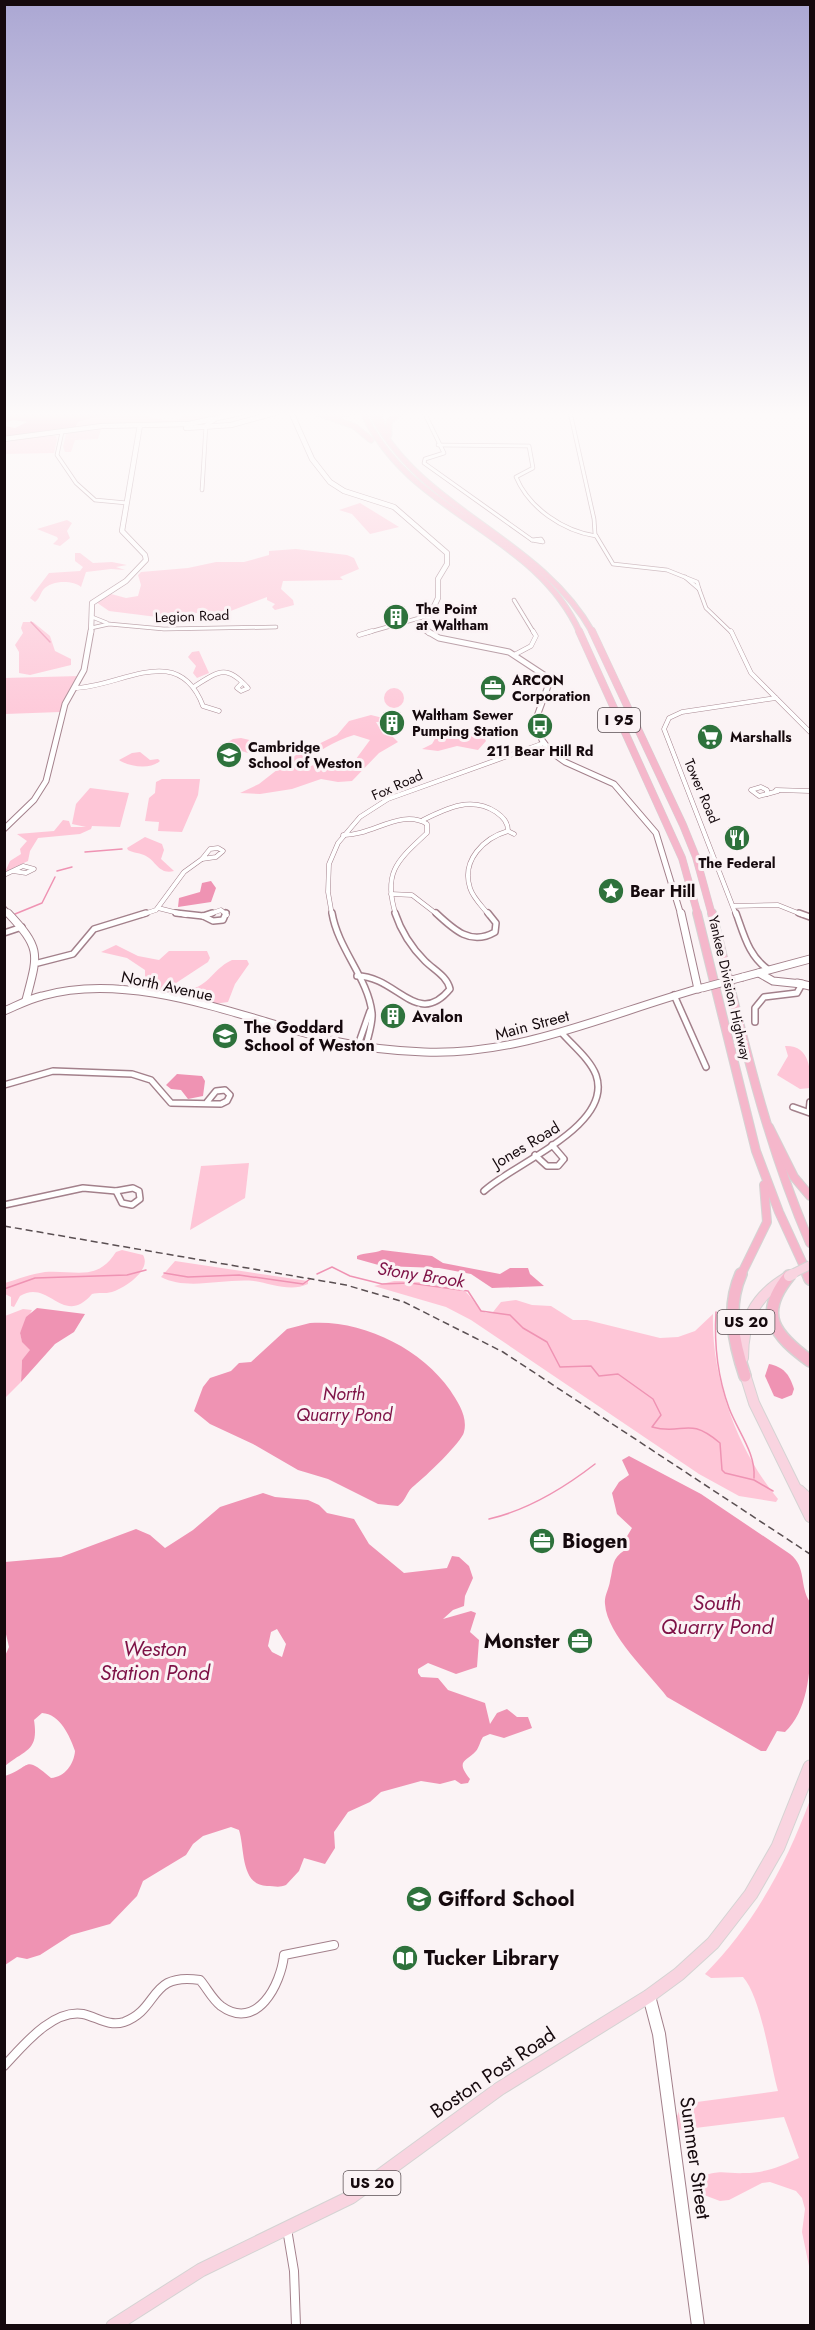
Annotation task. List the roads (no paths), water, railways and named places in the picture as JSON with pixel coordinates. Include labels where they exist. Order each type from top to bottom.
[{"type":"highway","name":"Yankee Division Highway","points":[[468,521],[528,565],[557,595],[576,624],[671,831],[685,867],[748,1122],[764,1173],[810,1279]]},
{"type":"highway","name":"Yankee Division Highway","points":[[480,521],[539,565],[568,595],[591,629],[682,822],[696,857],[762,1117],[784,1185],[810,1242]]},
{"type":"highway","points":[[762,1117],[775,1136],[794,1177],[810,1196]]},
{"type":"highway","points":[[745,1376],[734,1332],[732,1299],[738,1279],[766,1226],[768,1211],[764,1173]]},
{"type":"highway","points":[[789,1276],[773,1296],[772,1320],[786,1342],[810,1361]]},
{"type":"main road","name":"US 20","points":[[809,1509],[794,1486],[754,1403],[745,1376],[743,1339],[748,1314],[765,1291],[810,1264]]},
{"type":"main road","name":"Boston Post Road","points":[[113,2325],[201,2270],[351,2197],[504,2085],[649,1996],[698,1958],[743,1905],[778,1847],[810,1767]]},
{"type":"street","points":[[4,830],[34,800],[45,783],[63,709],[84,672],[91,628],[91,606],[94,600],[121,585],[142,566],[146,555],[126,538],[123,531],[124,521]]},
{"type":"street","points":[[410,521],[446,552],[448,563],[438,577],[439,596],[425,629],[434,637],[492,646],[514,655],[548,680],[548,687],[536,718],[544,743],[562,760],[614,784],[656,833],[687,933],[700,989]]},
{"type":"street","points":[[504,521],[531,540]]},
{"type":"street","points":[[557,521],[576,533],[596,536]]},
{"type":"street","points":[[593,521],[596,536],[614,566],[651,566],[697,582],[706,608],[731,631],[749,670],[810,732]]},
{"type":"street","points":[[514,600],[537,636],[530,648],[514,655]]},
{"type":"street","name":"Legion Road","points":[[92,617],[109,623],[159,629],[237,624],[276,627]]},
{"type":"street","points":[[358,635],[411,619],[429,617]]},
{"type":"street","name":"Legion Road","points":[[91,628],[109,623]]},
{"type":"street","points":[[75,688],[94,687],[124,675],[151,672],[175,675],[195,686],[203,705],[219,711]]},
{"type":"street","points":[[195,686],[217,674],[229,672],[242,678],[243,683]]},
{"type":"street","name":"Tower Road","points":[[769,970],[758,963],[749,950],[664,729],[669,718],[682,712],[776,698]]},
{"type":"street","name":"Fox Road","points":[[362,1046],[372,1022],[368,997],[335,930],[328,892],[329,864],[344,835],[364,814],[393,797],[544,743]]},
{"type":"street","points":[[778,791],[759,796],[751,791],[754,787],[778,791],[810,791]]},
{"type":"street","points":[[765,788],[767,794]]},
{"type":"street","points":[[344,835],[362,836],[404,818],[423,820],[456,805],[475,803],[500,815],[507,823],[508,831]]},
{"type":"street","points":[[357,976],[376,976],[404,998],[418,1004],[437,1003],[448,993],[450,987],[447,980],[423,959],[407,939],[399,924],[391,894],[390,879],[395,866],[428,831],[428,826],[423,820]]},
{"type":"street","points":[[391,894],[416,896],[467,938],[479,939],[490,935],[495,932],[496,923],[472,891],[468,878],[469,866],[473,855],[484,842],[495,834],[508,831],[514,834]]},
{"type":"street","points":[[158,908],[184,872],[202,859]]},
{"type":"street","points":[[4,874],[13,871]]},
{"type":"street","points":[[733,906],[781,905],[810,917]]},
{"type":"street","points":[[38,963],[71,955],[89,933],[98,927],[158,908],[218,921],[227,914],[221,910],[203,916]]},
{"type":"street","points":[[4,909],[36,944],[38,963],[26,1000]]},
{"type":"street","points":[[4,933],[21,927]]},
{"type":"street","name":"Main Street","points":[[255,1020],[362,1046],[470,1052],[515,1046],[674,995],[810,959]]},
{"type":"street","points":[[769,970],[779,978],[810,986]]},
{"type":"street","points":[[759,973],[773,981],[802,984]]},
{"type":"street","points":[[755,1022],[755,1008],[764,997],[797,993],[802,984]]},
{"type":"street","points":[[30,985],[39,996]]},
{"type":"street","name":"North Avenue","points":[[4,1011],[39,996],[90,989],[126,990],[255,1020]]},
{"type":"street","points":[[674,995],[706,1067]]},
{"type":"street","name":"Jones Road","points":[[484,1191],[501,1175],[552,1145],[582,1122],[596,1101],[598,1091],[595,1074],[561,1032]]},
{"type":"street","points":[[4,1085],[56,1071],[136,1074],[151,1080],[171,1102],[185,1105],[207,1102]]},
{"type":"street","points":[[793,1107],[810,1113],[810,1102]]},
{"type":"street","points":[[535,1155],[548,1166],[558,1166],[564,1159],[552,1145]]},
{"type":"street","points":[[4,1205],[83,1188],[116,1191]]},
{"type":"street","points":[[4,2066],[33,2037],[62,2017],[80,2013],[106,2023],[124,2022],[134,2017],[163,1984],[177,1977],[200,1980],[221,2007],[231,2012],[254,2011],[274,1992],[284,1965],[284,1955],[334,1945]]},
{"type":"street","name":"Summer Street","points":[[649,1996],[659,2034],[698,2325]]},
{"type":"street","points":[[286,2227],[294,2271],[296,2325]]},
{"type":"water","points":[[211,881],[216,888],[211,902],[178,907],[179,898],[200,892],[202,883]]},
{"type":"water","points":[[177,1074],[202,1076],[205,1081],[203,1096],[188,1099],[181,1090],[171,1089],[166,1085]]},
{"type":"water","points":[[382,1250],[432,1256],[443,1263],[500,1274],[510,1268],[528,1268],[530,1274],[544,1286],[492,1288],[471,1274],[439,1268],[382,1266],[357,1259],[357,1256]]},
{"type":"water","points":[[37,1308],[85,1314],[74,1332],[55,1344],[21,1382],[22,1360],[30,1350],[22,1342],[20,1333],[26,1317]]},
{"type":"water","name":"North Quarry Pond","points":[[310,1323],[349,1326],[388,1339],[423,1361],[438,1375],[459,1405],[465,1421],[462,1437],[442,1460],[412,1487],[398,1506],[378,1504],[328,1479],[298,1470],[253,1444],[210,1424],[194,1411],[203,1387],[210,1378],[231,1371],[239,1363],[251,1362],[287,1329]]},
{"type":"water","points":[[769,1364],[782,1369],[788,1375],[794,1389],[792,1395],[782,1399],[774,1396],[765,1376]]},
{"type":"water","name":"South Quarry Pond","points":[[629,1456],[701,1494],[790,1554],[799,1565],[810,1602],[810,1654],[806,1690],[795,1720],[785,1732],[777,1731],[766,1751],[761,1751],[667,1697],[630,1653],[613,1628],[605,1598],[614,1563],[625,1550],[626,1538],[632,1528],[617,1514],[612,1493],[619,1482],[629,1475],[622,1460]]},
{"type":"water","name":"Weston Station Pond","points":[[263,1493],[275,1497],[308,1500],[319,1505],[327,1513],[354,1519],[369,1544],[404,1573],[447,1568],[452,1556],[459,1557],[469,1566],[473,1578],[465,1596],[464,1606],[453,1610],[443,1619],[471,1611],[476,1613],[470,1632],[479,1640],[477,1667],[456,1674],[428,1663],[418,1669],[418,1673],[421,1677],[438,1678],[448,1690],[485,1703],[490,1724],[497,1713],[507,1709],[517,1717],[528,1717],[532,1728],[504,1738],[490,1734],[483,1737],[477,1750],[463,1765],[470,1779],[468,1783],[461,1784],[455,1780],[440,1784],[421,1781],[381,1792],[370,1802],[348,1812],[334,1832],[335,1848],[325,1864],[304,1858],[299,1871],[286,1885],[267,1886],[258,1884],[252,1879],[245,1864],[239,1830],[231,1827],[203,1836],[193,1844],[186,1855],[143,1881],[137,1896],[110,1924],[71,1935],[40,1955],[27,1959],[17,1957],[5,1965],[5,1776],[31,1764],[51,1778],[56,1777],[68,1769],[75,1751],[59,1722],[54,1717],[42,1713],[34,1720],[34,1738],[29,1749],[5,1766],[4,1658],[9,1647],[5,1630],[5,1562],[61,1557],[136,1529],[150,1535],[165,1548],[193,1530],[220,1507]],"holes":[[[277,1629],[286,1644],[282,1657],[272,1652],[268,1646],[271,1632]]]},
{"type":"waterway","points":[[31,622],[50,642]]},
{"type":"waterway","points":[[85,852],[122,849]]},
{"type":"waterway","points":[[57,871],[72,867]]},
{"type":"waterway","points":[[15,914],[42,903],[55,877]]},
{"type":"waterway","name":"Stony Brook","points":[[317,1274],[332,1267],[350,1276],[382,1284],[410,1283],[468,1291],[481,1311],[510,1315],[523,1328],[547,1342],[560,1367],[591,1366],[599,1376],[618,1374],[653,1399],[661,1415],[652,1427],[700,1430],[720,1443],[722,1470],[725,1473],[754,1480],[773,1491]]},
{"type":"waterway","name":"Stony Brook","points":[[4,1289],[35,1278],[127,1275],[146,1270]]},
{"type":"waterway","name":"Stony Brook","points":[[164,1273],[188,1277],[239,1275],[303,1284],[310,1279]]},
{"type":"waterway","points":[[716,1312],[716,1349],[722,1385],[729,1408],[749,1451],[754,1478]]},
{"type":"waterway","points":[[489,1519],[532,1504],[595,1464]]},
{"type":"railway","points":[[4,1226],[346,1285],[404,1302],[503,1352],[810,1554]]},
{"type":"place","name":"The Point at Waltham","points":[[396,617]]},
{"type":"place","name":"ARCON Corporation","points":[[493,688]]},
{"type":"place","name":"Waltham Sewer Pumping Station","points":[[392,723]]},
{"type":"place","name":"211 Bear Hill Rd","points":[[540,726]]},
{"type":"place","name":"Marshalls","points":[[710,737]]},
{"type":"place","name":"Cambridge School of Weston","points":[[229,755]]},
{"type":"place","name":"The Federal","points":[[737,838]]},
{"type":"place","name":"Bear Hill","points":[[611,891]]},
{"type":"place","name":"Avalon","points":[[393,1016]]},
{"type":"place","name":"The Goddard School of Weston","points":[[225,1036]]},
{"type":"place","name":"Biogen","points":[[542,1541]]},
{"type":"place","name":"Monster","points":[[580,1641]]},
{"type":"place","name":"Gifford School","points":[[419,1899]]},
{"type":"place","name":"Tucker Library","points":[[405,1958]]}]
